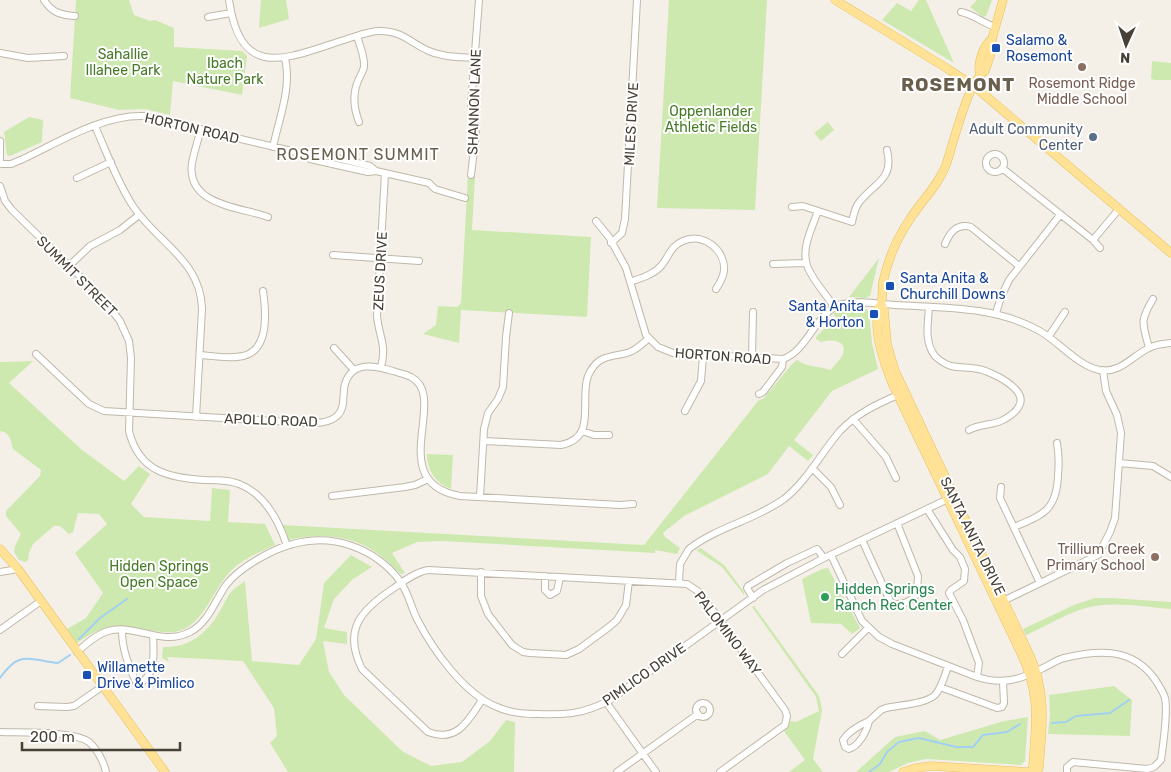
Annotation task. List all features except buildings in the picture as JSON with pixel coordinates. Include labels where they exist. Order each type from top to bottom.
[{"type":"main road","points":[[834,0],[974,86],[1171,253]]},
{"type":"main road","name":"SANTA ANITA DRIVE","points":[[1003,0],[985,71],[980,74],[964,107],[942,173],[935,186],[912,215],[896,242],[887,267],[881,304],[878,310],[880,342],[886,368],[1001,602],[1033,672],[1036,697],[1033,767],[1036,772]]},
{"type":"main road","name":"SANTA ANITA DRIVE","points":[[881,304],[884,310],[887,344],[894,372],[950,498]]},
{"type":"main road","points":[[0,549],[18,569],[165,772]]},
{"type":"main road","points":[[903,772],[916,768],[936,766],[1028,772]]},
{"type":"street","points":[[44,0],[55,12],[61,15],[75,16]]},
{"type":"street","points":[[229,0],[237,34],[251,51],[265,58],[284,58],[372,32],[389,32],[407,38],[435,54],[474,58]]},
{"type":"street","name":"SHANNON LANE","points":[[471,175],[476,133],[471,106],[479,0]]},
{"type":"street","name":"MILES DRIVE","points":[[611,243],[622,233],[625,219],[637,0]]},
{"type":"street","points":[[961,12],[968,13],[980,21],[995,27]]},
{"type":"street","points":[[208,17],[231,13]]},
{"type":"street","points":[[357,36],[364,62],[354,95],[354,109],[359,122]]},
{"type":"street","points":[[0,53],[28,58],[64,56]]},
{"type":"street","points":[[273,147],[286,89],[287,75],[284,58]]},
{"type":"street","name":"HORTON ROAD","points":[[0,164],[11,164],[113,119],[144,116],[302,154],[312,152],[370,166],[376,171],[429,183],[435,189],[465,198]]},
{"type":"street","points":[[95,126],[125,193],[139,215],[190,268],[197,281],[202,301],[196,417]]},
{"type":"street","points":[[201,130],[192,170],[194,182],[201,192],[213,202],[255,212],[268,218]]},
{"type":"street","points":[[0,141],[0,160]]},
{"type":"street","points":[[792,207],[803,206],[852,222],[858,203],[878,185],[885,175],[888,163],[887,150]]},
{"type":"street","points":[[77,178],[111,162]]},
{"type":"street","points":[[1002,168],[1100,248]]},
{"type":"street","name":"ZEUS DRIVE","points":[[381,368],[384,351],[377,316],[385,173]]},
{"type":"street","name":"SUMMIT STREET","points":[[0,186],[5,200],[12,210],[110,307],[126,332],[131,358],[129,431],[132,442],[146,463],[174,477],[231,482],[248,488],[269,507],[286,546]]},
{"type":"street","points":[[1092,240],[1119,209]]},
{"type":"street","points":[[818,211],[806,248],[806,263],[808,269],[834,307],[854,302],[972,309],[996,313],[1022,322],[1049,336],[1080,361],[1092,368],[1103,370],[1116,369],[1149,348],[1171,343]]},
{"type":"street","points":[[68,266],[90,246],[120,230],[139,215]]},
{"type":"street","points":[[996,313],[1004,288],[1060,215]]},
{"type":"street","points":[[484,441],[562,445],[574,441],[582,431],[586,383],[592,369],[602,359],[610,355],[632,351],[649,338],[644,329],[626,268],[609,237],[596,221]]},
{"type":"street","points":[[945,244],[952,230],[963,225],[967,226],[1019,266]]},
{"type":"street","points":[[630,282],[647,276],[656,270],[676,244],[696,238],[712,244],[721,255],[724,272],[716,289]]},
{"type":"street","points":[[334,256],[419,261]]},
{"type":"street","points":[[773,264],[806,263]]},
{"type":"street","points":[[200,355],[242,356],[250,354],[257,348],[262,342],[263,291]]},
{"type":"street","points":[[1149,348],[1143,322],[1146,310],[1153,299]]},
{"type":"street","name":"HORTON ROAD","points":[[649,338],[658,347],[669,352],[703,356],[783,359],[793,354],[825,315],[834,307]]},
{"type":"street","points":[[929,307],[928,340],[931,350],[937,358],[951,366],[976,368],[995,375],[1012,386],[1020,397],[1018,408],[1003,420],[996,424],[978,425],[969,430]]},
{"type":"street","points":[[752,358],[753,312]]},
{"type":"street","points":[[1049,336],[1065,312]]},
{"type":"street","points":[[480,497],[485,424],[488,413],[498,400],[503,387],[509,313]]},
{"type":"street","points":[[334,348],[354,370],[367,366],[381,368],[410,376],[417,382],[422,389],[424,399],[421,457],[423,468],[428,479],[447,493],[460,496],[620,505],[632,504]]},
{"type":"street","name":"APOLLO ROAD","points":[[36,354],[89,404],[104,410],[308,423],[326,422],[337,416],[341,411],[346,380],[354,370]]},
{"type":"street","points":[[685,411],[700,386],[703,356]]},
{"type":"street","name":"HORTON ROAD","points":[[759,394],[763,392],[782,367],[783,359]]},
{"type":"street","points":[[1001,602],[1098,555],[1103,548],[1115,518],[1120,426],[1115,409],[1106,391],[1103,370]]},
{"type":"street","points":[[679,583],[681,560],[691,547],[783,500],[812,468],[840,431],[853,419],[862,412],[898,395]]},
{"type":"street","points":[[853,419],[886,457],[896,478]]},
{"type":"street","points":[[582,431],[594,435],[609,435]]},
{"type":"street","points":[[1014,527],[1041,515],[1054,501],[1058,487],[1059,453],[1056,443]]},
{"type":"street","points":[[1119,462],[1153,466],[1171,477]]},
{"type":"street","points":[[812,468],[830,487],[840,506]]},
{"type":"street","points":[[332,496],[410,486],[428,479]]},
{"type":"street","points":[[1001,487],[1000,498],[1040,583]]},
{"type":"street","name":"PIMLICO DRIVE","points":[[77,652],[108,631],[122,630],[153,636],[177,636],[194,630],[206,617],[225,587],[244,567],[286,546],[317,540],[330,541],[350,545],[376,558],[401,583],[423,630],[436,650],[482,700],[497,708],[515,713],[553,714],[580,712],[606,702],[776,582],[950,498]]},
{"type":"street","points":[[927,509],[953,550],[960,557],[965,569],[964,581],[949,593],[963,620],[979,663],[980,668],[977,677]]},
{"type":"street","points":[[862,540],[891,603],[898,605],[906,603],[916,596],[919,584],[912,559],[897,523]]},
{"type":"street","points":[[753,598],[747,588],[748,586],[787,563],[817,549],[824,558]]},
{"type":"street","points":[[831,554],[858,612],[868,628],[892,644],[977,677],[1003,682],[1033,672],[1061,659],[1091,652],[1126,655],[1139,662],[1162,689],[1166,699],[1162,760],[1154,767],[1147,769],[1073,762],[1068,766],[1067,772]]},
{"type":"street","points":[[0,572],[18,569]]},
{"type":"street","name":"PALOMINO WAY","points":[[482,700],[466,724],[460,729],[451,734],[436,735],[428,732],[362,669],[355,651],[354,640],[359,620],[370,605],[401,583],[418,573],[428,570],[679,583],[694,587],[785,710],[787,719],[785,725],[720,772]]},
{"type":"street","points":[[481,572],[480,589],[483,604],[494,623],[517,649],[536,654],[564,655],[572,652],[618,620],[626,604],[629,581]]},
{"type":"street","points":[[546,576],[545,590],[550,595],[558,591],[560,577]]},
{"type":"street","points":[[0,630],[41,601]]},
{"type":"street","points":[[842,654],[868,628]]},
{"type":"street","points":[[122,630],[124,657],[138,684],[142,683],[153,662],[153,636]]},
{"type":"street","points":[[869,721],[867,728],[856,745],[849,749],[845,747],[843,740],[845,736],[869,721],[881,710],[922,702],[932,698],[940,687],[948,666]]},
{"type":"street","points":[[940,687],[997,708],[1002,707],[1004,703],[1003,682]]},
{"type":"street","points":[[38,706],[74,706],[103,686]]},
{"type":"street","points":[[606,702],[656,772]]},
{"type":"street","points":[[617,772],[698,714]]},
{"type":"street","points":[[0,732],[62,735],[83,739],[94,748],[106,772]]},
{"type":"green space","name":"Sahallie Illahee Park","points":[[76,0],[129,0],[134,15],[150,21],[155,20],[174,28],[174,47],[242,51],[247,56],[242,95],[173,81],[170,115],[145,109],[119,110],[70,98]]},
{"type":"green space","points":[[261,0],[286,0],[289,19],[259,28]]},
{"type":"green space","name":"Oppenlander Athletic Fields","points":[[669,0],[767,0],[755,210],[657,208]]},
{"type":"green space","points":[[919,0],[926,0],[954,63],[882,20],[897,3],[911,11]]},
{"type":"green space","points":[[977,0],[992,0],[986,16],[983,17],[970,7]]},
{"type":"green space","points":[[1152,61],[1171,63],[1171,80],[1151,79]]},
{"type":"green space","points":[[29,117],[43,120],[42,142],[10,156],[7,155],[4,132]]},
{"type":"green space","points":[[828,122],[834,130],[821,141],[814,133]]},
{"type":"green space","points":[[468,175],[475,176],[472,230],[591,237],[587,317],[461,310],[459,343],[423,334],[436,325],[438,306],[457,307],[461,303]]},
{"type":"green space","points":[[879,258],[870,296],[866,298],[849,297]]},
{"type":"green space","points":[[848,308],[866,309],[869,312],[872,343],[878,369],[832,391],[794,440],[813,455],[808,461],[789,446],[768,474],[684,516],[663,533],[665,537],[680,548],[677,554],[655,550],[655,553],[442,541],[417,542],[392,553],[405,573],[401,574],[381,556],[360,544],[337,537],[325,536],[289,540],[282,525],[644,545],[758,401],[764,398],[792,364],[797,360],[831,370],[843,354],[843,345],[837,341],[821,342],[816,337],[836,317],[833,314]]},
{"type":"green space","name":"Hidden Springs Open Space","points":[[33,361],[9,383],[81,449],[124,481],[139,466],[150,474],[131,504],[144,517],[210,521],[212,488],[230,490],[228,522],[265,524],[275,545],[251,556],[235,567],[224,579],[203,612],[182,630],[170,632],[119,626],[95,632],[77,643],[67,629],[86,618],[103,593],[75,553],[107,524],[99,514],[78,513],[73,532],[69,534],[60,526],[54,526],[33,544],[28,560],[25,562],[19,560],[14,552],[21,534],[6,516],[6,511],[40,476],[41,470],[13,449],[8,435],[0,431],[0,362]]},
{"type":"green space","points":[[427,454],[453,455],[451,489],[436,480],[430,471]]},
{"type":"green space","points":[[701,548],[724,565],[744,592],[744,595],[722,567],[696,550]]},
{"type":"green space","points":[[351,555],[372,567],[353,579],[334,599],[324,628],[347,632],[347,644],[323,641],[329,672],[344,695],[402,751],[431,766],[462,762],[490,741],[506,720],[515,722],[514,772],[288,772],[270,743],[277,736],[274,708],[243,661],[167,657],[169,662],[162,658],[163,647],[181,645],[197,638],[215,619],[231,592],[245,581],[252,661],[299,665],[316,639],[324,583]]},
{"type":"green space","name":"Hidden Springs Ranch Rec Center","points":[[828,568],[860,628],[852,634],[841,624],[811,623],[802,579]]},
{"type":"green space","points":[[1095,598],[1171,602],[1171,609],[1130,605],[1099,605],[1074,612],[1026,635],[1023,629],[1074,605]]},
{"type":"green space","points":[[754,606],[819,696],[822,710],[813,759],[823,772],[789,772],[805,760],[784,731],[791,721],[796,722],[819,711],[816,697],[752,607]]},
{"type":"green space","points":[[1114,686],[1132,700],[1130,736],[1048,734],[1049,695]]},
{"type":"green space","points":[[1028,717],[1025,761],[1021,765],[926,759],[908,763],[889,772],[856,772],[895,737],[925,731],[940,740],[1004,721]]},
{"type":"waterway","points":[[79,639],[100,618],[127,599]]},
{"type":"waterway","points":[[0,678],[14,663],[26,658],[58,663],[70,655]]},
{"type":"waterway","points":[[1052,723],[1066,722],[1076,716],[1110,713],[1129,700]]},
{"type":"waterway","points":[[869,772],[880,764],[887,752],[899,742],[919,738],[956,747],[973,747],[983,735],[1007,732],[1020,724]]},
{"type":"place","name":"Salamo & Rosemont","points":[[996,48]]},
{"type":"place","name":"Rosemont Ridge Middle School","points":[[1082,67]]},
{"type":"place","name":"Adult Community Center","points":[[1093,137]]},
{"type":"place","name":"Santa Anita & Churchill Downs","points":[[890,286]]},
{"type":"place","name":"Santa Anita & Horton","points":[[874,314]]},
{"type":"place","name":"Trillium Creek Primary School","points":[[1155,557]]},
{"type":"place","name":"Hidden Springs Ranch Rec Center","points":[[825,597]]},
{"type":"place","name":"Willamette Drive & Pimlico","points":[[87,675]]},
{"type":"district","name":"ROSEMONT","points":[[958,84]]},
{"type":"district","name":"ROSEMONT SUMMIT","points":[[358,154]]},
{"type":"park label","name":"Ibach Nature Park","points":[[225,72]]}]
